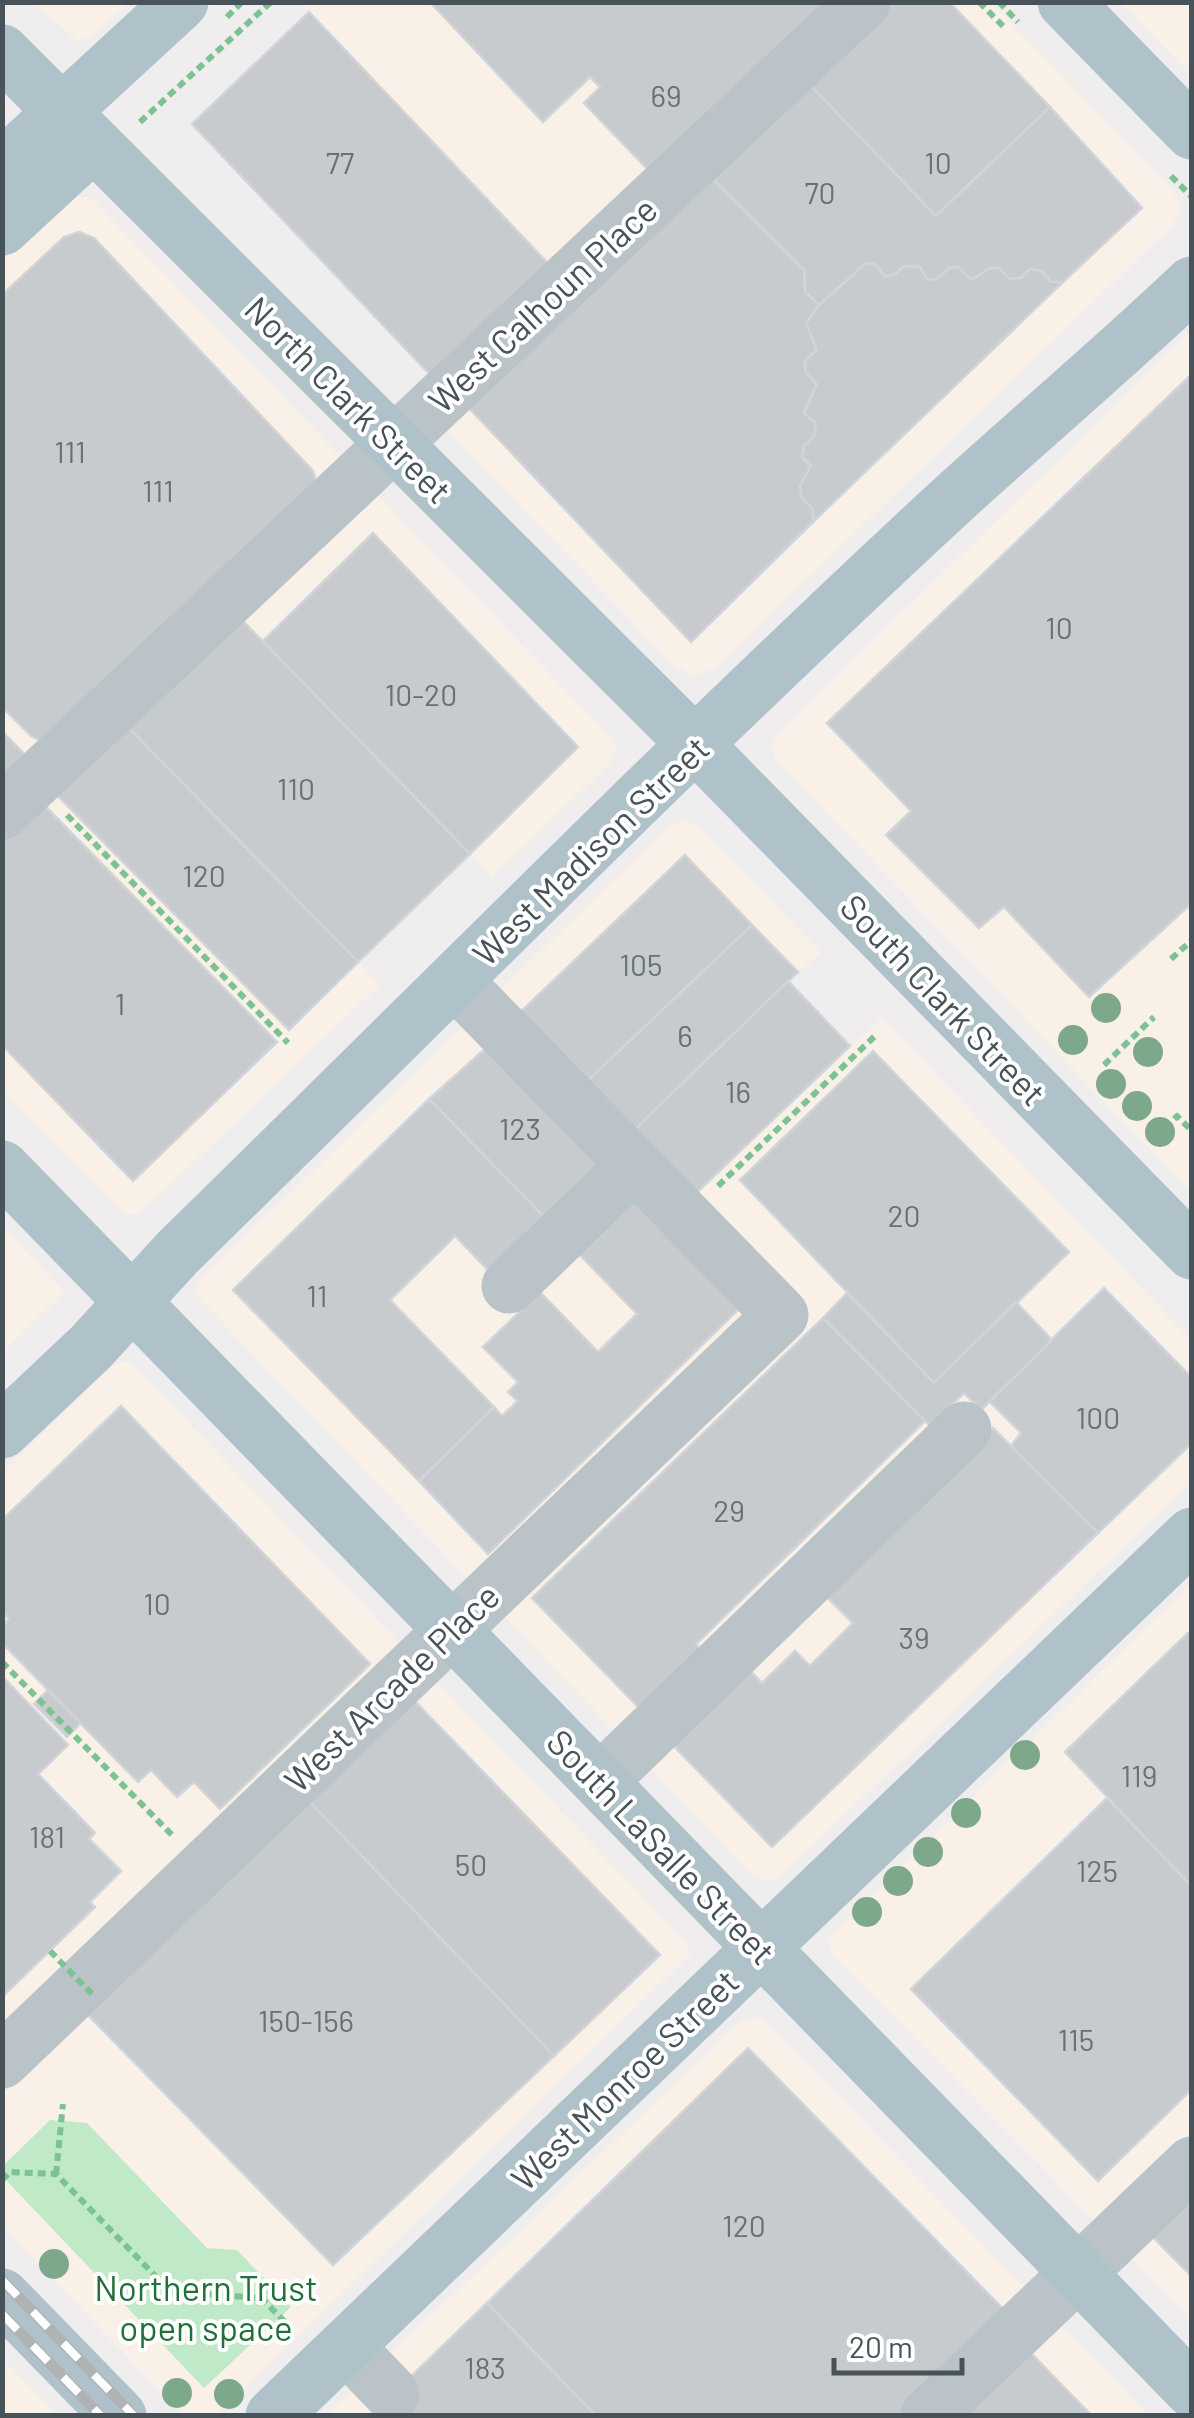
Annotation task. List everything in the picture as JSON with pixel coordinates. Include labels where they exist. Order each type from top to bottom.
[{"type":"main road","points":[[2,228],[181,2]]},
{"type":"main road","points":[[1065,2],[1192,132]]},
{"type":"main road","name":"North Clark Street","points":[[2,52],[696,746]]},
{"type":"main road","points":[[2,168],[78,128]]},
{"type":"main road","name":"West Madison Street","points":[[2,1432],[120,1286],[455,981],[951,501],[1099,373],[1192,284]]},
{"type":"main road","name":"South Clark Street","points":[[696,746],[1192,1252]]},
{"type":"main road","name":"South LaSalle Street","points":[[2,1168],[1192,2390]]},
{"type":"main road","name":"West Monroe Street","points":[[274,2416],[1192,1535]]},
{"type":"main road","points":[[2,2296],[118,2416]]},
{"type":"street","name":"West Calhoun Place","points":[[18,797],[864,2]]},
{"type":"street","points":[[455,981],[686,1217]]},
{"type":"street","points":[[509,1286],[635,1165]]},
{"type":"street","name":"West Arcade Place","points":[[2,2061],[781,1315],[686,1217]]},
{"type":"street","points":[[600,1781],[964,1429]]},
{"type":"street","points":[[928,2416],[1192,2164]]},
{"type":"street","points":[[346,2346],[392,2394]]},
{"type":"path","points":[[979,2],[1004,27]]},
{"type":"path","points":[[18,797],[288,1044]]},
{"type":"path","points":[[1171,959],[1192,940]]},
{"type":"path","points":[[1104,1065],[1154,1017]]},
{"type":"path","points":[[686,1217],[876,1035]]},
{"type":"path","points":[[1165,1128],[1177,1116],[1192,1131]]},
{"type":"path","points":[[2,1662],[203,1867]]},
{"type":"path","points":[[50,1951],[95,1997]]},
{"type":"path","points":[[56,2174],[63,2104]]},
{"type":"path","points":[[2,2180],[10,2172],[56,2174],[171,2292],[260,2298],[287,2324]]},
{"type":"shaded area","points":[[35,3],[129,3],[96,33],[78,42]]},
{"type":"shaded area","points":[[301,3],[991,3],[1172,189],[1181,207],[1172,226],[715,668],[693,676],[674,665],[428,411],[567,280]]},
{"type":"shaded area","points":[[1121,3],[1191,3],[1191,75]]},
{"type":"shaded area","points":[[78,195],[92,199],[607,733],[617,749],[609,764],[492,877],[225,602],[358,962],[380,985],[140,1213],[126,1215],[3,1092],[3,259],[66,199]]},
{"type":"shaded area","points":[[1191,331],[1191,1192],[775,759],[771,745],[780,731]]},
{"type":"shaded area","points":[[685,820],[699,827],[821,953],[788,981],[688,1200],[882,1018],[1191,1340],[1191,1482],[781,1876],[767,1882],[754,1877],[193,1292],[203,1277],[670,826]]},
{"type":"shaded area","points":[[3,1228],[65,1292],[3,1352]]},
{"type":"shaded area","points":[[124,1361],[135,1367],[687,1943],[691,1954],[217,2415],[183,2415],[3,2227],[3,1472],[111,1367]]},
{"type":"shaded area","points":[[1191,1584],[1191,2319],[832,1954],[828,1942]]},
{"type":"shaded area","points":[[753,2016],[765,2020],[1148,2415],[325,2416],[740,2022]]},
{"type":"shaded area","points":[[3,2359],[57,2415],[3,2415]]},
{"type":"green space","name":"Northern Trust open space","points":[[50,2120],[87,2123],[207,2248],[237,2250],[291,2307],[204,2388],[3,2177],[3,2166]]},
{"type":"building","points":[[430,2],[840,2],[653,175],[584,103],[600,87],[590,77],[543,122]]},
{"type":"building","points":[[894,2],[949,2],[1050,107],[936,216],[809,84]]},
{"type":"building","points":[[309,12],[555,271],[438,383],[192,124]]},
{"type":"building","points":[[809,84],[936,216],[1050,107],[1142,208],[1063,282],[1051,282],[1042,271],[1030,269],[1021,278],[1010,279],[998,268],[990,268],[971,280],[958,267],[949,268],[936,280],[927,279],[920,267],[904,266],[894,275],[885,276],[874,264],[865,264],[819,305],[805,292],[804,270],[710,176]]},
{"type":"building","points":[[710,176],[804,270],[805,292],[819,305],[806,323],[817,350],[805,361],[806,373],[817,384],[804,413],[816,423],[814,436],[804,446],[802,457],[811,466],[800,486],[802,498],[813,509],[813,522],[691,642],[468,407]]},
{"type":"building","points":[[79,232],[94,238],[313,471],[317,485],[43,742],[31,736],[2,707],[2,295],[64,237]]},
{"type":"building","points":[[865,264],[874,264],[885,276],[894,275],[904,266],[920,267],[927,279],[936,280],[949,268],[958,267],[971,280],[990,268],[998,268],[1010,279],[1021,278],[1030,269],[1042,271],[1051,282],[1063,282],[813,522],[813,509],[802,498],[800,486],[811,466],[802,457],[804,446],[814,436],[816,423],[804,413],[817,384],[806,373],[805,361],[817,350],[806,323],[819,305]]},
{"type":"building","points":[[1192,374],[1192,903],[1089,997],[1004,907],[979,928],[886,835],[911,811],[827,723]]},
{"type":"building","points":[[373,533],[578,747],[470,854],[263,641]]},
{"type":"building","points":[[236,614],[470,854],[358,962],[122,721]]},
{"type":"building","points":[[122,721],[358,962],[289,1030],[50,788]]},
{"type":"building","points":[[2,731],[31,761],[2,789]]},
{"type":"building","points":[[38,799],[277,1042],[133,1181],[2,1045],[2,833]]},
{"type":"building","points":[[685,855],[752,925],[576,1092],[510,1022]]},
{"type":"building","points":[[752,925],[798,972],[627,1137],[580,1088]]},
{"type":"building","points":[[788,981],[850,1046],[688,1201],[627,1137]]},
{"type":"building","points":[[485,1049],[610,1156],[546,1219],[429,1099]]},
{"type":"building","points":[[873,1051],[1069,1252],[934,1383],[740,1180]]},
{"type":"building","points":[[429,1099],[546,1219],[491,1273],[455,1236],[390,1300],[494,1407],[419,1481],[233,1290]]},
{"type":"building","points":[[642,1195],[746,1302],[488,1554],[419,1481],[494,1407],[502,1416],[518,1401],[508,1392],[518,1382],[483,1347],[540,1292],[598,1352],[637,1314],[580,1255]]},
{"type":"building","points":[[1104,1288],[1192,1378],[1192,1443],[1098,1533],[1011,1446],[1021,1433],[989,1401]]},
{"type":"building","points":[[847,1293],[934,1383],[1016,1302],[1052,1340],[981,1410],[964,1393],[930,1426],[823,1318]]},
{"type":"building","points":[[823,1318],[925,1421],[696,1644],[712,1662],[651,1720],[532,1598]]},
{"type":"building","points":[[121,1406],[370,1664],[220,1809],[194,1782],[177,1797],[151,1770],[138,1782],[2,1643],[2,1625],[9,1619],[2,1612],[2,1520]]},
{"type":"building","points":[[993,1428],[1098,1533],[772,1847],[664,1736],[741,1662],[762,1683],[795,1651],[810,1666],[853,1623],[818,1588],[886,1532]]},
{"type":"building","points":[[1188,1633],[1192,1636],[1192,1887],[1065,1752]]},
{"type":"building","points":[[2,1676],[68,1745],[38,1774],[95,1833],[89,1839],[121,1871],[90,1902],[95,1907],[2,1997]]},
{"type":"building","points":[[48,1690],[81,1723],[67,1737],[34,1704]]},
{"type":"building","points":[[406,1692],[660,1955],[554,2056],[301,1793]]},
{"type":"building","points":[[305,1797],[554,2056],[333,2265],[82,2009]]},
{"type":"building","points":[[1107,1798],[1192,1887],[1192,2089],[1098,2181],[911,1989]]},
{"type":"building","points":[[748,2048],[1007,2313],[897,2416],[596,2416],[487,2303]]},
{"type":"building","points":[[1192,2192],[1192,2277],[1149,2233]]},
{"type":"building","points":[[487,2303],[596,2416],[370,2416]]},
{"type":"building","points":[[1030,2352],[1092,2416],[963,2416]]},
{"type":"railway","points":[[2,2280],[134,2416]]},
{"type":"railway","points":[[2,2314],[101,2416]]}]
